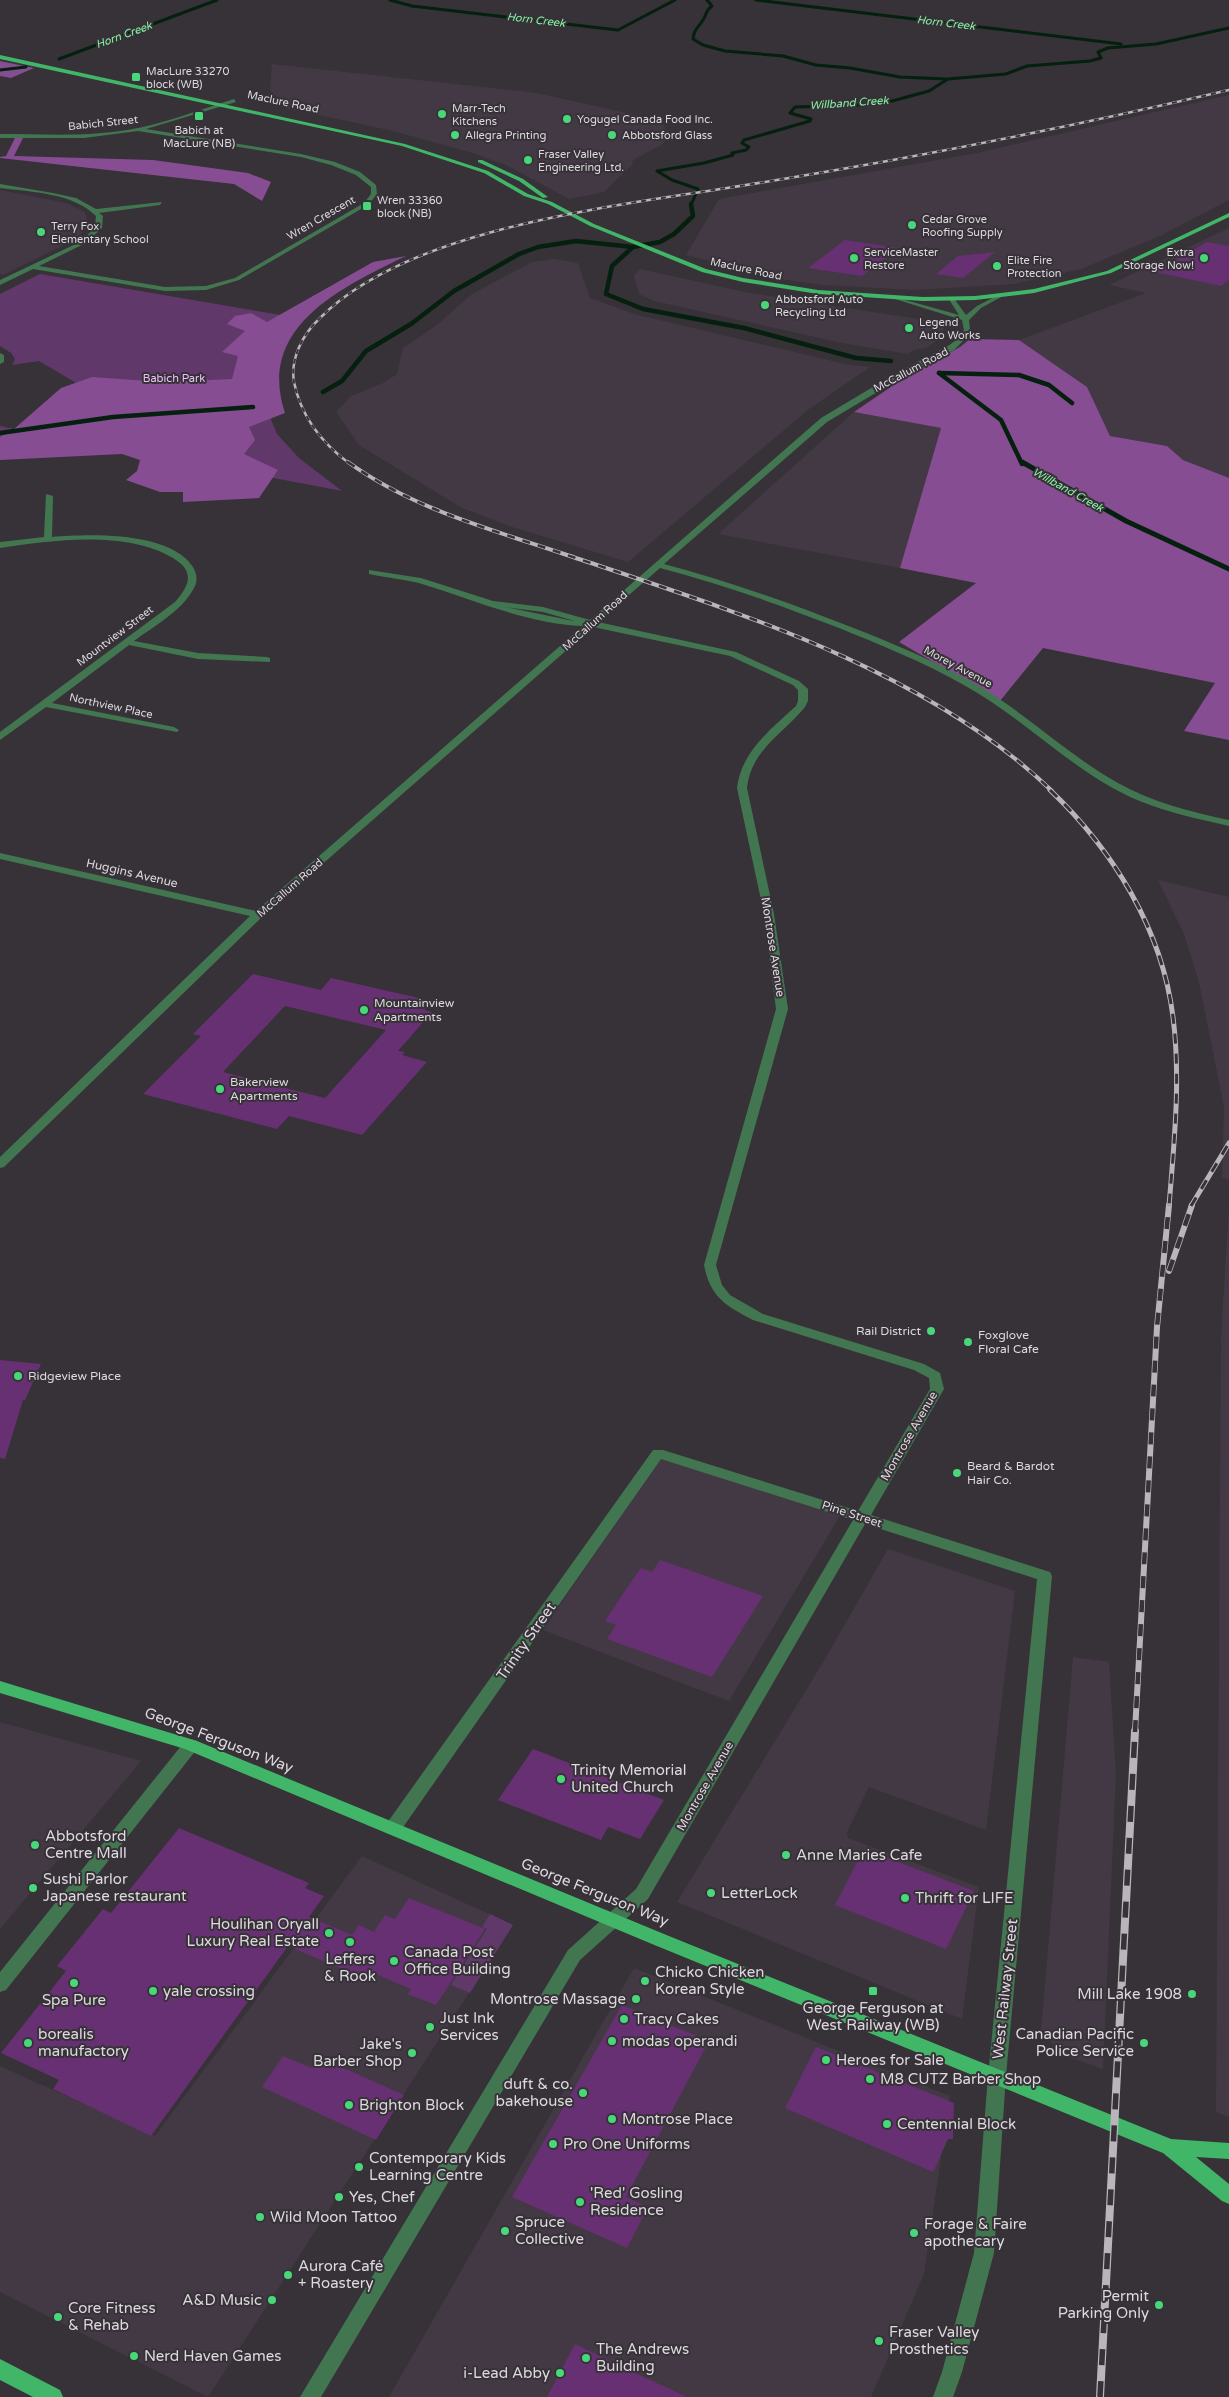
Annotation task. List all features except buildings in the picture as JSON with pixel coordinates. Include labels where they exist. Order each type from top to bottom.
[{"type":"main road","name":"Maclure Road","points":[[0,51],[416,141]]},
{"type":"main road","name":"Maclure Road","points":[[0,57],[403,145],[452,159],[486,172],[526,194],[550,203],[603,230],[657,253],[704,270],[743,280],[818,292],[897,298],[951,298]]},
{"type":"main road","name":"Maclure Road","points":[[474,159],[500,168],[521,180],[540,192],[550,203]]},
{"type":"main road","points":[[951,298],[1000,296],[1068,284],[1109,272],[1229,215]]},
{"type":"main road","name":"George Ferguson Way","points":[[0,1687],[110,1719],[191,1746],[1170,2147],[1229,2195]]},
{"type":"main road","name":"George Ferguson Way","points":[[1170,2147],[1229,2151]]},
{"type":"main road","points":[[0,2369],[53,2397]]},
{"type":"street","name":"Babich Street","points":[[0,136],[85,136],[140,130],[234,101]]},
{"type":"street","name":"Wren Crescent","points":[[32,267],[165,289],[206,288],[237,279],[366,204],[374,194],[374,186],[368,178],[352,169],[328,162],[283,152],[160,135],[140,130]]},
{"type":"street","points":[[0,186],[68,198],[97,211],[160,203]]},
{"type":"street","points":[[0,283],[84,242],[96,234],[101,226],[101,218],[97,211]]},
{"type":"street","points":[[965,318],[979,307],[1000,296]]},
{"type":"street","points":[[897,298],[965,318]]},
{"type":"street","points":[[951,298],[965,318]]},
{"type":"street","name":"McCallum Road","points":[[0,1164],[258,915],[824,420],[880,386],[951,348],[962,339],[967,330],[965,318]]},
{"type":"street","points":[[0,355],[0,362]]},
{"type":"street","points":[[48,540],[49,496]]},
{"type":"street","name":"Mountview Street","points":[[0,545],[48,540],[97,538],[128,540],[156,545],[176,554],[188,565],[193,578],[190,590],[178,604],[0,737]]},
{"type":"street","name":"Morey Avenue","points":[[658,565],[727,584],[895,647],[944,670],[987,694],[1102,778],[1136,796],[1168,808],[1229,823]]},
{"type":"street","points":[[372,572],[421,581],[492,604],[518,606],[576,617],[593,624]]},
{"type":"street","name":"Montrose Avenue","points":[[310,2397],[574,1955],[642,1894],[937,1389],[935,1376],[920,1367],[758,1317],[740,1308],[720,1293],[715,1286],[710,1264],[782,1009],[769,914],[742,788],[743,773],[756,752],[800,707],[803,702],[803,689],[796,683],[733,654],[593,624]]},
{"type":"street","points":[[127,642],[198,656],[267,660]]},
{"type":"street","name":"Northview Place","points":[[44,704],[174,730]]},
{"type":"street","name":"Huggins Avenue","points":[[0,856],[258,915]]},
{"type":"street","name":"Pine Street","points":[[658,1453],[1044,1576]]},
{"type":"street","name":"Trinity Street","points":[[393,1828],[658,1453]]},
{"type":"street","name":"West Railway Street","points":[[943,2397],[952,2372],[984,2253],[997,2076],[1044,1576]]},
{"type":"street","points":[[0,1985],[191,1746]]},
{"type":"shaded area","points":[[0,61],[34,68],[11,78],[0,76]]},
{"type":"shaded area","points":[[272,64],[537,93],[631,114],[664,125],[668,136],[663,144],[633,160],[632,165],[604,192],[569,199],[508,166],[473,153],[393,131],[286,108],[270,90]]},
{"type":"shaded area","points":[[1229,95],[1229,200],[1162,235],[1081,269],[1014,284],[914,290],[824,285],[787,280],[686,255],[719,199],[977,153]]},
{"type":"shaded area","points":[[15,138],[23,138],[14,156],[153,160],[248,173],[271,182],[262,201],[234,184],[0,158],[6,156]]},
{"type":"shaded area","name":"Terry Fox Elementary School","points":[[0,190],[66,203],[85,212],[89,225],[76,239],[3,275],[0,274]]},
{"type":"shaded area","points":[[1229,228],[1229,478],[1225,478],[1182,459],[1167,446],[1110,436],[1087,387],[1019,340],[1146,293],[1109,285]]},
{"type":"shaded area","points":[[406,256],[381,268],[332,297],[311,314],[294,334],[283,357],[279,383],[285,413],[249,427],[255,440],[244,454],[278,470],[259,498],[183,502],[183,492],[160,492],[126,480],[137,471],[140,460],[122,454],[0,460],[0,437],[14,429],[61,388],[92,377],[162,382],[232,379],[238,356],[222,352],[245,331],[227,324],[235,316],[251,313],[267,322],[373,262]]},
{"type":"shaded area","points":[[554,259],[578,263],[590,298],[634,314],[845,364],[870,367],[809,409],[628,562],[512,527],[462,508],[359,445],[336,412],[351,396],[383,383],[397,374],[403,348],[437,325],[472,294],[532,262]]},
{"type":"shaded area","points":[[640,269],[745,292],[944,323],[944,328],[935,342],[926,348],[913,350],[908,354],[842,343],[654,301],[639,294],[634,275]]},
{"type":"shaded area","points":[[970,339],[1019,340],[1087,387],[1110,436],[1167,446],[1183,460],[1229,478],[1229,740],[1184,731],[1215,683],[1043,648],[1000,701],[899,642],[976,583],[900,568],[941,428],[854,412],[904,378],[960,347]]},
{"type":"shaded area","points":[[854,412],[941,428],[900,568],[718,534]]},
{"type":"shaded area","points":[[1158,880],[1229,897],[1229,1180],[1222,1178],[1224,1107],[1199,982],[1184,934]]},
{"type":"shaded area","points":[[1229,1206],[1229,2117],[1216,2112],[1221,1337]]},
{"type":"shaded area","points":[[661,1458],[841,1514],[729,1701],[543,1630]]},
{"type":"shaded area","points":[[888,1549],[1015,1591],[986,1830],[869,1787],[847,1832],[848,1838],[979,1887],[962,2019],[677,1902],[825,1659]]},
{"type":"shaded area","points":[[1073,1657],[1109,1662],[1116,1774],[1103,2069],[1062,2055],[1041,2031]]},
{"type":"shaded area","name":"Abbotsford Centre Mall","points":[[0,1722],[141,1761],[0,1929]]},
{"type":"shaded area","points":[[362,1856],[513,1925],[208,2397],[0,2292],[0,2066],[155,2136]]},
{"type":"shaded area","points":[[634,1968],[950,2096],[924,2274],[871,2397],[389,2397]]},
{"type":"green space","name":"Babich Park","points":[[40,274],[287,316],[261,395],[277,434],[299,458],[342,491],[14,429],[78,384],[39,361],[12,365],[15,359],[11,353],[0,346],[0,294]]},
{"type":"green space","points":[[0,426],[14,429],[0,437]]},
{"type":"green space","points":[[490,1914],[513,1925],[470,1993],[451,1985],[487,1929],[482,1927]]},
{"type":"waterway","name":"Horn Creek","points":[[59,59],[217,0]]},
{"type":"waterway","name":"Horn Creek","points":[[390,0],[412,6],[618,30],[675,0]]},
{"type":"waterway","points":[[707,0],[712,6],[708,9],[695,31],[693,39],[703,45],[725,51],[783,56],[816,65],[850,68],[900,77],[946,79]]},
{"type":"waterway","name":"Horn Creek","points":[[756,0],[1121,44]]},
{"type":"waterway","name":"Willband Creek","points":[[691,205],[698,189],[672,180],[657,171],[704,163],[733,155],[732,153],[746,150],[749,147],[742,143],[744,140],[810,121],[811,119],[790,113],[795,107],[862,105],[892,101],[929,91],[948,79],[1006,74],[1027,66],[1090,61],[1101,58],[1098,52],[1108,48],[1156,44],[1229,28]]},
{"type":"waterway","name":"Horn Creek","points":[[0,70],[26,67]]},
{"type":"waterway","name":"Willband Creek","points":[[633,247],[660,242],[674,234],[693,216],[691,205]]},
{"type":"waterway","points":[[323,392],[342,381],[366,351],[411,324],[454,291],[519,254],[538,247],[576,241],[633,247]]},
{"type":"waterway","name":"Willband Creek","points":[[633,247],[612,266],[606,294],[643,309],[744,328],[856,358],[891,361]]},
{"type":"waterway","points":[[1022,464],[1001,420],[939,373],[1019,375],[1049,385],[1072,403]]},
{"type":"waterway","points":[[0,433],[113,417],[253,407]]},
{"type":"waterway","name":"Willband Creek","points":[[1022,462],[1126,521],[1229,569]]},
{"type":"railway","points":[[350,464],[331,448],[314,429],[302,407],[294,382],[293,373],[296,355],[308,331],[320,318],[358,288],[404,263],[456,243],[512,227],[569,214],[925,154],[1099,119],[1229,90]]},
{"type":"railway","points":[[348,462],[399,493],[425,505],[480,526],[692,597],[757,621],[822,647],[885,676],[945,710],[1001,748],[1052,791]]},
{"type":"railway","points":[[1050,790],[1094,838],[1114,865],[1131,893],[1146,922],[1167,984],[1173,1017],[1177,1088],[1169,1206]]},
{"type":"railway","points":[[1191,1206],[1229,1143]]},
{"type":"railway","points":[[1135,1732],[1157,1327],[1169,1205]]},
{"type":"railway","points":[[1169,1271],[1192,1205]]},
{"type":"railway","points":[[1100,2397],[1135,1731]]},
{"type":"place","name":"MacLure 33270 block (WB)","points":[[136,77]]},
{"type":"place","name":"Marr-Tech Kitchens","points":[[442,114]]},
{"type":"place","name":"Babich at MacLure (NB)","points":[[199,116]]},
{"type":"place","name":"Yogugel Canada Food Inc.","points":[[567,119]]},
{"type":"place","name":"Allegra Printing","points":[[455,135]]},
{"type":"place","name":"Abbotsford Glass","points":[[612,135]]},
{"type":"place","name":"Fraser Valley Engineering Ltd.","points":[[528,160]]},
{"type":"place","name":"Wren 33360 block (NB)","points":[[367,206]]},
{"type":"place","name":"Cedar Grove Roofing Supply","points":[[912,225]]},
{"type":"place","name":"Terry Fox Elementary School","points":[[41,232]]},
{"type":"place","name":"ServiceMaster Restore","points":[[854,258]]},
{"type":"place","name":"Extra Storage Now!","points":[[1204,258]]},
{"type":"place","name":"Elite Fire Protection","points":[[997,266]]},
{"type":"place","name":"Abbotsford Auto Recycling Ltd","points":[[765,305]]},
{"type":"place","name":"Legend Auto Works","points":[[909,328]]},
{"type":"place","name":"Mountainview Apartments","points":[[364,1010]]},
{"type":"place","name":"Bakerview Apartments","points":[[220,1089]]},
{"type":"place","name":"Rail District","points":[[931,1331]]},
{"type":"place","name":"Foxglove Floral Cafe","points":[[968,1342]]},
{"type":"place","name":"Ridgeview Place","points":[[18,1376]]},
{"type":"place","name":"Beard & Bardot Hair Co.","points":[[957,1473]]},
{"type":"place","name":"Trinity Memorial United Church","points":[[561,1779]]},
{"type":"place","name":"Abbotsford Centre Mall","points":[[35,1845]]},
{"type":"place","name":"Anne Maries Cafe","points":[[786,1855]]},
{"type":"place","name":"Sushi Parlor Japanese restaurant","points":[[33,1888]]},
{"type":"place","name":"LetterLock","points":[[711,1893]]},
{"type":"place","name":"Thrift for LIFE","points":[[905,1898]]},
{"type":"place","name":"Houlihan Oryall Luxury Real Estate","points":[[329,1933]]},
{"type":"place","name":"Leffers & Rook","points":[[350,1942]]},
{"type":"place","name":"Canada Post Office Building","points":[[394,1961]]},
{"type":"place","name":"Chicko Chicken Korean Style","points":[[645,1981]]},
{"type":"place","name":"Spa Pure","points":[[74,1983]]},
{"type":"place","name":"yale crossing","points":[[153,1991]]},
{"type":"place","name":"George Ferguson at West Railway (WB)","points":[[873,1991]]},
{"type":"place","name":"Mill Lake 1908","points":[[1192,1994]]},
{"type":"place","name":"Montrose Massage","points":[[636,1999]]},
{"type":"place","name":"Tracy Cakes","points":[[624,2019]]},
{"type":"place","name":"Just Ink Services","points":[[430,2027]]},
{"type":"place","name":"modas operandi","points":[[612,2041]]},
{"type":"place","name":"borealis manufactory","points":[[28,2043]]},
{"type":"place","name":"Canadian Pacific Police Service","points":[[1144,2043]]},
{"type":"place","name":"Jake's Barber Shop","points":[[412,2053]]},
{"type":"place","name":"Heroes for Sale","points":[[826,2060]]},
{"type":"place","name":"M8 CUTZ Barber Shop","points":[[870,2079]]},
{"type":"place","name":"duft & co. bakehouse","points":[[583,2093]]},
{"type":"place","name":"Brighton Block","points":[[349,2105]]},
{"type":"place","name":"Montrose Place","points":[[612,2119]]},
{"type":"place","name":"Centennial Block","points":[[887,2124]]},
{"type":"place","name":"Pro One Uniforms","points":[[553,2144]]},
{"type":"place","name":"Contemporary Kids Learning Centre","points":[[359,2167]]},
{"type":"place","name":"Yes, Chef","points":[[339,2197]]},
{"type":"place","name":"'Red' Gosling Residence","points":[[580,2202]]},
{"type":"place","name":"Wild Moon Tattoo","points":[[260,2217]]},
{"type":"place","name":"Spruce Collective","points":[[505,2231]]},
{"type":"place","name":"Forage & Faire apothecary","points":[[914,2233]]},
{"type":"place","name":"Aurora Café + Roastery","points":[[288,2275]]},
{"type":"place","name":"A&D Music","points":[[272,2300]]},
{"type":"place","name":"Permit Parking Only","points":[[1159,2305]]},
{"type":"place","name":"Core Fitness & Rehab","points":[[58,2317]]},
{"type":"place","name":"Fraser Valley Prosthetics","points":[[879,2341]]},
{"type":"place","name":"Nerd Haven Games","points":[[134,2356]]},
{"type":"place","name":"The Andrews Building","points":[[586,2358]]},
{"type":"place","name":"i-Lead Abby","points":[[560,2373]]}]
